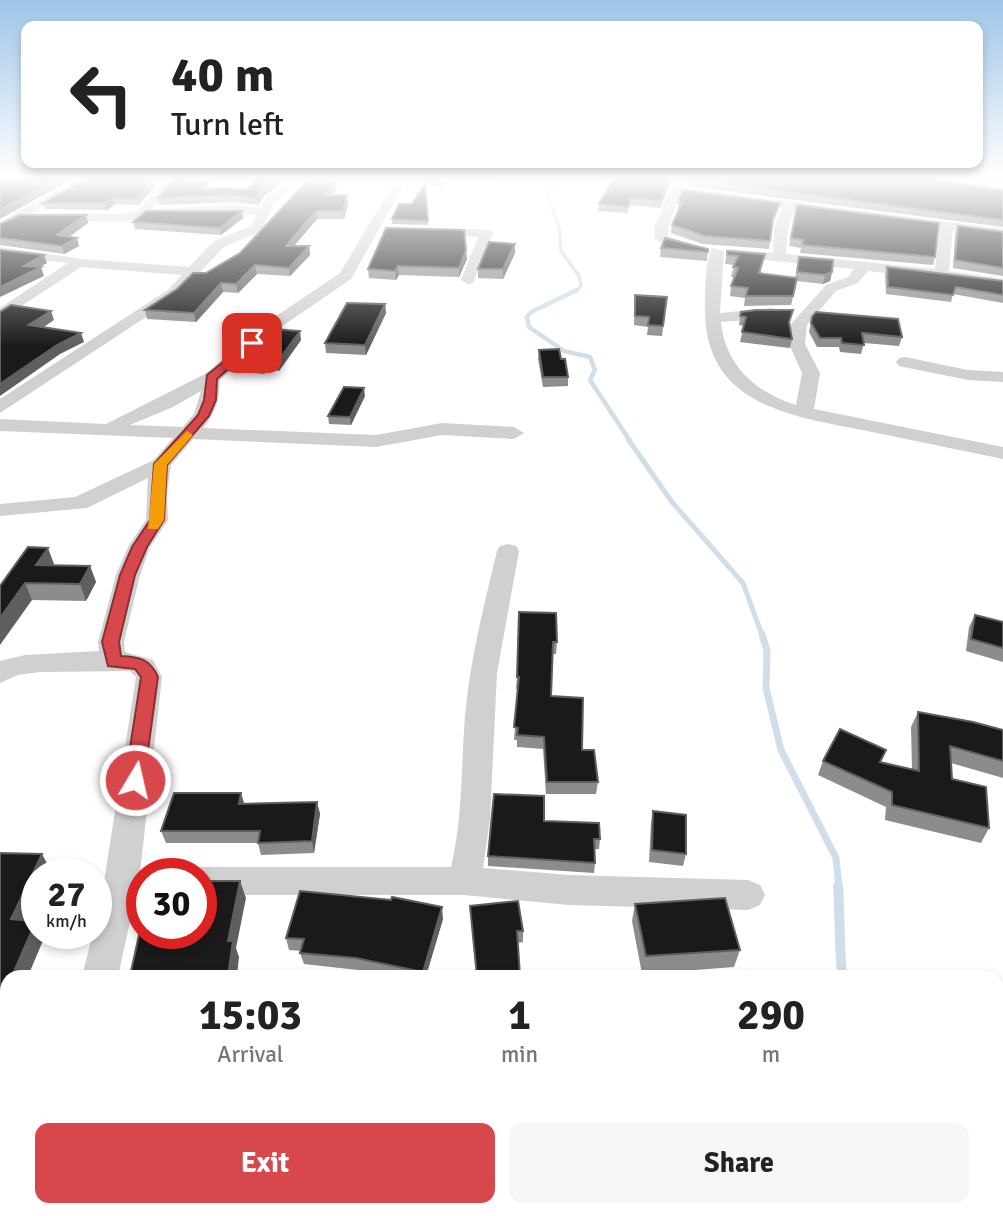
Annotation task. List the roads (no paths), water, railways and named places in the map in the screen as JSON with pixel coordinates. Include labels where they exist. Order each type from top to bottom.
[{"type":"street","points":[[0,407],[173,293],[219,244],[245,233]]},
{"type":"street","points":[[108,427],[167,404],[211,378],[272,326],[335,286],[346,276],[377,233]]},
{"type":"street","points":[[468,280],[486,233],[478,233]]},
{"type":"street","points":[[662,233],[662,237],[669,243],[717,251],[942,274],[1003,283]]},
{"type":"street","points":[[779,257],[783,233]]},
{"type":"street","points":[[942,274],[946,233]]},
{"type":"street","points":[[0,251],[74,260],[78,264]]},
{"type":"street","points":[[717,251],[712,318],[720,350],[732,373],[759,394],[787,409],[1003,453]]},
{"type":"street","points":[[0,315],[78,264],[195,272]]},
{"type":"street","points":[[804,412],[811,373],[806,366],[797,337],[799,324],[831,288],[853,280],[864,266]]},
{"type":"street","points":[[712,318],[754,312],[809,313]]},
{"type":"street","points":[[905,362],[968,375],[1003,377]]},
{"type":"street","points":[[0,510],[79,503],[161,464],[203,416],[210,400],[211,378]]},
{"type":"street","points":[[0,413],[45,426]]},
{"type":"street","points":[[0,425],[108,427],[376,441],[442,429],[514,433]]},
{"type":"street","points":[[114,662],[111,642],[128,575],[139,547],[157,520],[161,464]]},
{"type":"street","points":[[464,881],[473,848],[479,714],[486,651],[508,551]]},
{"type":"street","points":[[0,674],[10,667],[33,664],[114,662],[138,663],[146,668],[149,677],[134,858]]},
{"type":"street","points":[[217,881],[464,881],[569,890],[747,895]]},
{"type":"street","points":[[102,970],[126,899]]},
{"type":"waterway","points":[[559,233],[561,251],[579,276],[581,286],[577,290]]},
{"type":"waterway","points":[[577,290],[531,312],[527,317],[529,327],[564,351],[590,357],[595,370],[590,380],[630,441]]},
{"type":"waterway","points":[[628,439],[672,502],[743,583],[762,635]]},
{"type":"waterway","points":[[762,634],[767,651],[766,688],[781,750],[836,858],[839,888]]},
{"type":"waterway","points":[[838,886],[842,970]]}]
